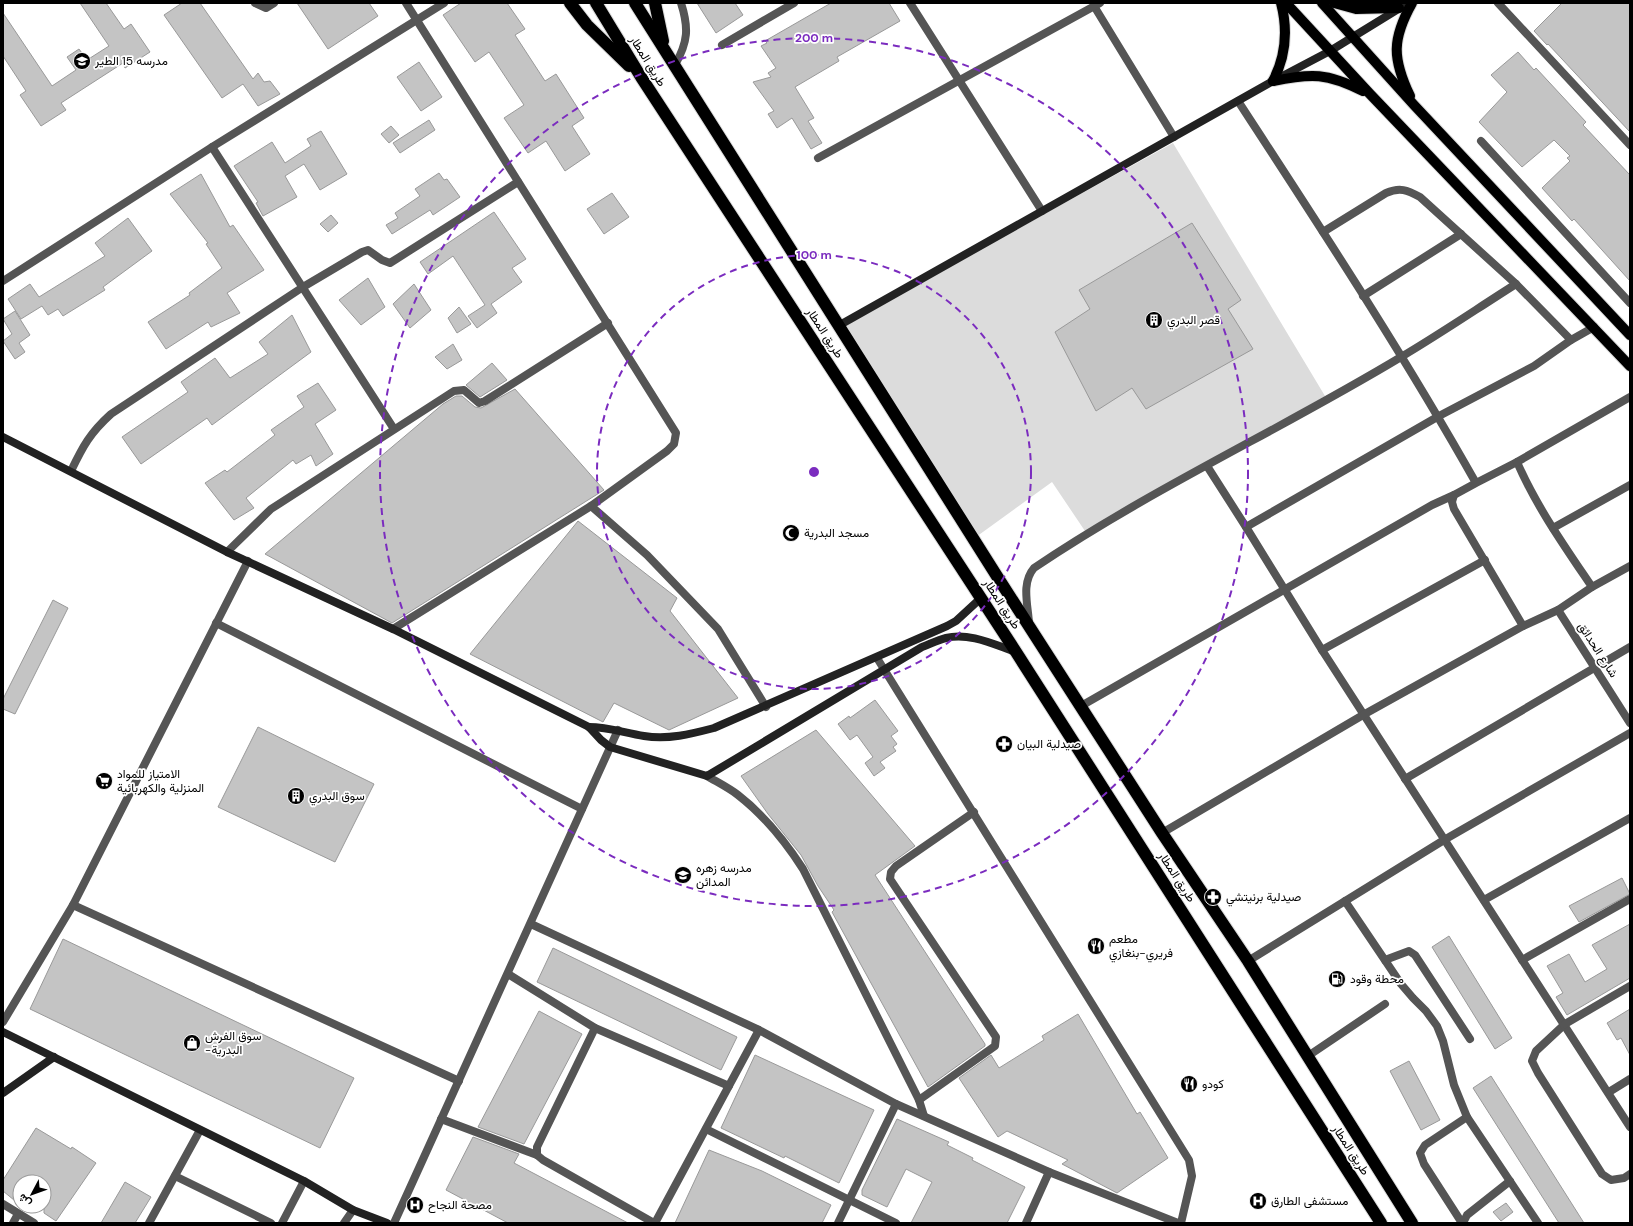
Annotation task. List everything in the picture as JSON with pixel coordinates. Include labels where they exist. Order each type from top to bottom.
[{"type":"highway","points":[[570,3],[587,24],[641,77]]},
{"type":"highway","name":"طريق المطار","points":[[596,3],[641,77],[1016,652],[1381,1223]]},
{"type":"highway","name":"طريق المطار","points":[[635,3],[664,46],[838,326],[1029,626],[1162,833],[1248,960],[1412,1223]]},
{"type":"highway","points":[[655,3],[664,46]]},
{"type":"main road","points":[[1273,81],[1284,54],[1284,14],[1281,3]]},
{"type":"main road","points":[[1286,3],[1370,94],[1630,366]]},
{"type":"main road","points":[[1322,3],[1414,105],[1630,335]]},
{"type":"main road","points":[[1334,3],[1356,9],[1403,6]]},
{"type":"main road","points":[[1412,3],[1399,29],[1396,50],[1400,70],[1414,105]]},
{"type":"main road","points":[[838,326],[1273,81],[1330,51],[1403,6]]},
{"type":"main road","points":[[1273,81],[1303,75],[1317,75],[1342,81],[1370,94]]},
{"type":"main road","points":[[3,437],[227,552],[393,629],[589,727],[600,740],[610,747],[707,776],[922,647],[946,638],[960,636],[973,638],[1016,652]]},
{"type":"main road","points":[[589,727],[606,727],[644,736],[659,737],[690,734],[714,728],[766,707],[947,626],[981,598]]},
{"type":"main road","points":[[3,1032],[304,1181],[353,1210],[387,1223]]},
{"type":"main road","points":[[3,1093],[54,1057]]},
{"type":"street","points":[[255,3],[266,8],[274,3]]},
{"type":"street","points":[[393,629],[591,506],[667,451],[674,444],[676,433],[406,3]]},
{"type":"street","points":[[3,281],[212,147],[444,3]]},
{"type":"street","points":[[675,65],[683,52],[686,41],[687,20],[681,3]]},
{"type":"street","points":[[722,45],[794,3]]},
{"type":"street","points":[[910,3],[1042,211]]},
{"type":"street","points":[[1498,3],[1630,145]]},
{"type":"street","points":[[818,158],[1097,4],[1174,137]]},
{"type":"street","points":[[1238,101],[1439,416],[1476,483]]},
{"type":"street","points":[[1481,141],[1630,303]]},
{"type":"street","points":[[212,147],[394,429]]},
{"type":"street","points":[[71,471],[83,446],[95,428],[111,414],[302,287],[368,250],[382,260],[390,263],[518,182]]},
{"type":"street","points":[[1323,232],[1386,193],[1397,189],[1407,190],[1420,198],[1462,234],[1516,284],[1571,340]]},
{"type":"street","points":[[1363,296],[1462,234]]},
{"type":"street","points":[[1029,626],[1026,586],[1028,575],[1034,568],[1100,527],[1401,358],[1516,284]]},
{"type":"street","points":[[227,552],[272,509],[394,429],[459,390],[464,390],[479,403],[485,401],[608,323]]},
{"type":"street","points":[[1246,526],[1439,416],[1534,366],[1571,340],[1594,327]]},
{"type":"street","points":[[1081,706],[1432,505],[1517,462],[1630,397]]},
{"type":"street","points":[[1517,462],[1524,479],[1553,528],[1592,587]]},
{"type":"street","points":[[1207,466],[1246,526],[1322,650],[1609,1092],[1630,1127]]},
{"type":"street","points":[[1553,528],[1630,485]]},
{"type":"street","points":[[1454,495],[1452,502],[1456,513],[1523,626]]},
{"type":"street","points":[[591,506],[647,555],[718,629],[766,707]]},
{"type":"street","points":[[1322,650],[1485,560]]},
{"type":"street","points":[[3,1022],[73,905],[248,561]]},
{"type":"street","points":[[1162,833],[1364,715],[1523,626],[1558,610],[1592,587],[1630,566]]},
{"type":"street","name":"شارع الحدائق","points":[[1558,610],[1630,723]]},
{"type":"street","points":[[216,623],[582,809]]},
{"type":"street","points":[[1405,779],[1595,666],[1630,647]]},
{"type":"street","points":[[531,924],[759,1030],[896,1104],[1049,1172],[1179,1223],[1192,1176],[1189,1160],[877,658]]},
{"type":"street","points":[[394,1223],[618,730]]},
{"type":"street","points":[[1248,960],[1444,840],[1630,733]]},
{"type":"street","points":[[707,776],[738,794],[760,814],[784,840],[803,869],[919,1100],[924,1116]]},
{"type":"street","points":[[919,1100],[995,1046],[996,1037],[890,879],[890,872],[896,866],[974,812]]},
{"type":"street","points":[[1484,900],[1630,818]]},
{"type":"street","points":[[1522,960],[1630,899]]},
{"type":"street","points":[[1344,901],[1402,984],[1437,1026],[1443,1041],[1454,1085],[1467,1117],[1538,1223]]},
{"type":"street","points":[[73,905],[459,1081]]},
{"type":"street","points":[[1385,960],[1410,951],[1415,955],[1470,1039]]},
{"type":"street","points":[[508,974],[595,1028],[730,1086]]},
{"type":"street","points":[[1630,986],[1565,1024],[1536,1051],[1532,1062],[1602,1174],[1611,1180],[1624,1178],[1630,1174]]},
{"type":"street","points":[[1308,1056],[1385,1004]]},
{"type":"street","points":[[537,1155],[537,1147],[595,1028]]},
{"type":"street","points":[[441,1119],[537,1155],[543,1160],[655,1223],[759,1030]]},
{"type":"street","points":[[1609,1092],[1630,1079]]},
{"type":"street","points":[[838,1223],[896,1104]]},
{"type":"street","points":[[1467,1117],[1425,1144],[1420,1153],[1424,1164],[1462,1223],[1468,1215],[1510,1181]]},
{"type":"street","points":[[706,1129],[896,1223]]},
{"type":"street","points":[[149,1223],[200,1130]]},
{"type":"street","points":[[1026,1223],[1049,1172]]},
{"type":"street","points":[[175,1176],[271,1223]]},
{"type":"street","points":[[282,1223],[304,1181]]},
{"type":"street","points":[[3,1204],[12,1210]]},
{"type":"street","points":[[344,1223],[353,1210]]},
{"type":"street","points":[[13,1223],[18,1214],[34,1223]]},
{"type":"shaded area","points":[[1173,143],[1325,396],[1087,534],[1052,482],[976,537],[842,326]]},
{"type":"building","points":[[80,3],[106,3],[124,29],[131,24],[150,52],[125,68],[123,63],[61,103],[66,110],[41,126],[20,95],[26,91],[3,56],[3,13],[52,86],[76,70],[67,57],[79,49],[87,60],[109,46]]},
{"type":"building","points":[[182,3],[200,3],[253,79],[258,73],[264,82],[270,81],[280,94],[258,106],[243,84],[222,98],[164,15]]},
{"type":"building","points":[[297,3],[369,3],[378,16],[328,49]]},
{"type":"building","points":[[461,3],[507,3],[525,29],[515,35],[545,81],[556,74],[584,118],[572,126],[590,154],[565,171],[546,141],[528,153],[504,118],[524,105],[489,52],[475,62],[443,15]]},
{"type":"building","points":[[697,3],[735,3],[743,15],[716,33]]},
{"type":"building","points":[[831,3],[889,3],[900,21],[837,57],[839,61],[795,87],[814,118],[808,121],[822,143],[811,149],[792,118],[777,128],[768,114],[774,111],[753,82],[771,77],[768,73],[776,68],[761,46],[767,43],[765,41]]},
{"type":"building","points":[[1562,3],[1630,3],[1630,132],[1534,31]]},
{"type":"building","points":[[1518,52],[1534,70],[1536,68],[1586,122],[1583,125],[1630,175],[1630,281],[1574,219],[1572,221],[1542,188],[1570,161],[1567,158],[1570,156],[1554,140],[1522,167],[1479,122],[1507,92],[1491,75]]},
{"type":"building","points":[[419,62],[442,97],[421,111],[397,77]]},
{"type":"building","points":[[429,120],[435,130],[400,153],[393,143]]},
{"type":"building","points":[[391,126],[399,135],[389,143],[381,134]]},
{"type":"building","points":[[321,131],[347,174],[320,190],[304,164],[285,176],[297,197],[263,216],[256,203],[258,202],[234,166],[272,142],[285,163],[311,146],[307,139]]},
{"type":"building","points":[[439,173],[444,180],[447,179],[460,197],[433,215],[430,210],[392,234],[386,225],[398,218],[395,213],[420,196],[415,189]]},
{"type":"building","points":[[201,174],[230,227],[233,225],[264,270],[227,293],[240,313],[211,327],[208,322],[166,349],[148,322],[190,295],[189,293],[222,268],[206,244],[208,243],[170,194]]},
{"type":"building","points":[[612,193],[629,217],[604,234],[587,209]]},
{"type":"building","points":[[494,212],[526,259],[512,268],[522,282],[491,304],[497,313],[477,328],[468,316],[485,305],[453,256],[428,274],[420,262]]},
{"type":"building","points":[[331,215],[338,223],[328,232],[320,224]]},
{"type":"building","points":[[128,218],[152,251],[103,287],[105,290],[63,316],[58,309],[48,315],[42,306],[21,319],[8,299],[30,284],[39,297],[105,256],[95,243]]},
{"type":"building","name":"قصر البدري","points":[[1192,223],[1241,300],[1228,309],[1253,349],[1146,409],[1132,388],[1096,411],[1055,332],[1090,309],[1079,290]]},
{"type":"building","points":[[368,278],[385,307],[361,325],[339,300]]},
{"type":"building","points":[[414,284],[431,310],[410,328],[393,304]]},
{"type":"building","points":[[459,307],[471,324],[457,333],[448,318]]},
{"type":"building","points":[[15,311],[30,335],[19,343],[25,352],[15,359],[3,341],[12,334],[3,319]]},
{"type":"building","points":[[292,315],[311,352],[212,425],[207,418],[141,464],[122,437],[188,392],[181,382],[215,358],[230,378],[268,354],[259,342]]},
{"type":"building","points":[[453,344],[462,360],[447,369],[435,357]]},
{"type":"building","points":[[492,363],[507,380],[480,397],[466,385]]},
{"type":"building","points":[[318,383],[336,410],[315,424],[333,454],[316,466],[311,455],[296,464],[293,460],[246,498],[254,508],[234,520],[205,483],[225,470],[227,472],[275,435],[271,430],[304,407],[297,396]]},
{"type":"building","points":[[515,389],[604,490],[392,623],[265,554],[443,404],[456,396],[462,396],[475,407],[481,408]]},
{"type":"building","points":[[578,521],[677,598],[670,611],[738,698],[669,730],[614,703],[603,722],[470,654]]},
{"type":"building","points":[[53,600],[68,608],[15,714],[3,709],[3,699]]},
{"type":"building","points":[[875,700],[898,731],[891,736],[897,744],[893,747],[896,751],[880,762],[885,768],[874,776],[865,763],[873,757],[857,735],[850,740],[838,724],[849,716],[850,718]]},
{"type":"building","name":"سوق البدري","points":[[258,727],[374,784],[335,862],[218,807]]},
{"type":"building","points":[[816,730],[915,846],[875,875],[985,1044],[985,1046],[928,1087],[832,912],[834,910],[818,886],[801,855],[768,814],[741,776]]},
{"type":"building","points":[[1622,878],[1630,894],[1579,922],[1569,906]]},
{"type":"building","points":[[1630,924],[1630,978],[1567,1015],[1556,997],[1563,993],[1547,966],[1569,954],[1585,982],[1607,969],[1592,945]]},
{"type":"building","points":[[1449,936],[1512,1038],[1495,1049],[1432,947]]},
{"type":"building","name":"سوق الفرش -البدرية","points":[[63,939],[354,1078],[320,1148],[30,1009]]},
{"type":"building","points":[[553,948],[737,1037],[721,1070],[537,982]]},
{"type":"building","points":[[1630,1009],[1630,1055],[1621,1038],[1617,1040],[1607,1023]]},
{"type":"building","points":[[539,1011],[582,1034],[524,1144],[478,1127]]},
{"type":"building","points":[[1078,1014],[1137,1114],[1140,1112],[1168,1158],[1117,1193],[1062,1164],[1068,1160],[1007,1131],[998,1137],[959,1078],[991,1055],[999,1068],[1044,1040],[1042,1036]]},
{"type":"building","points":[[755,1055],[874,1110],[839,1183],[785,1156],[784,1158],[721,1128]]},
{"type":"building","points":[[1409,1061],[1440,1120],[1421,1130],[1390,1071]]},
{"type":"building","points":[[1491,1076],[1584,1223],[1559,1223],[1473,1088]]},
{"type":"building","points":[[897,1119],[949,1142],[947,1145],[973,1158],[972,1160],[1025,1187],[1007,1223],[911,1223],[932,1182],[906,1169],[887,1207],[862,1195],[862,1190]]},
{"type":"building","points":[[36,1128],[71,1149],[72,1147],[96,1163],[56,1221],[46,1214],[52,1214],[52,1174],[12,1174],[12,1198],[3,1191],[3,1180]]},
{"type":"building","points":[[473,1137],[519,1154],[514,1163],[628,1223],[508,1223],[446,1190]]},
{"type":"building","points":[[709,1150],[762,1171],[831,1205],[822,1223],[675,1223]]},
{"type":"building","points":[[125,1182],[151,1197],[135,1223],[101,1223]]},
{"type":"building","points":[[1506,1203],[1513,1212],[1501,1221],[1493,1212]]},
{"type":"place","name":"مدرسه 15 الطير","points":[[82,61]]},
{"type":"place","name":"قصر البدري","points":[[1154,320]]},
{"type":"place","name":"مسجد البدرية","points":[[791,533]]},
{"type":"place","name":"صيدلية البيان","points":[[1004,744]]},
{"type":"place","name":"الامتياز للمواد المنزلية والكهربائية","points":[[104,781]]},
{"type":"place","name":"سوق البدري","points":[[296,796]]},
{"type":"place","name":"مدرسه زهره المدائن","points":[[683,875]]},
{"type":"place","name":"صيدلية برنيتشي","points":[[1213,897]]},
{"type":"place","name":"مطعم فريري-بنغازي","points":[[1096,946]]},
{"type":"place","name":"محطة وقود","points":[[1337,979]]},
{"type":"place","name":"سوق الفرش -البدرية","points":[[192,1043]]},
{"type":"place","name":"كودو","points":[[1189,1084]]},
{"type":"place","name":"مستشفى الطارق","points":[[1258,1201]]},
{"type":"place","name":"مصحة النجاح","points":[[415,1205]]}]
